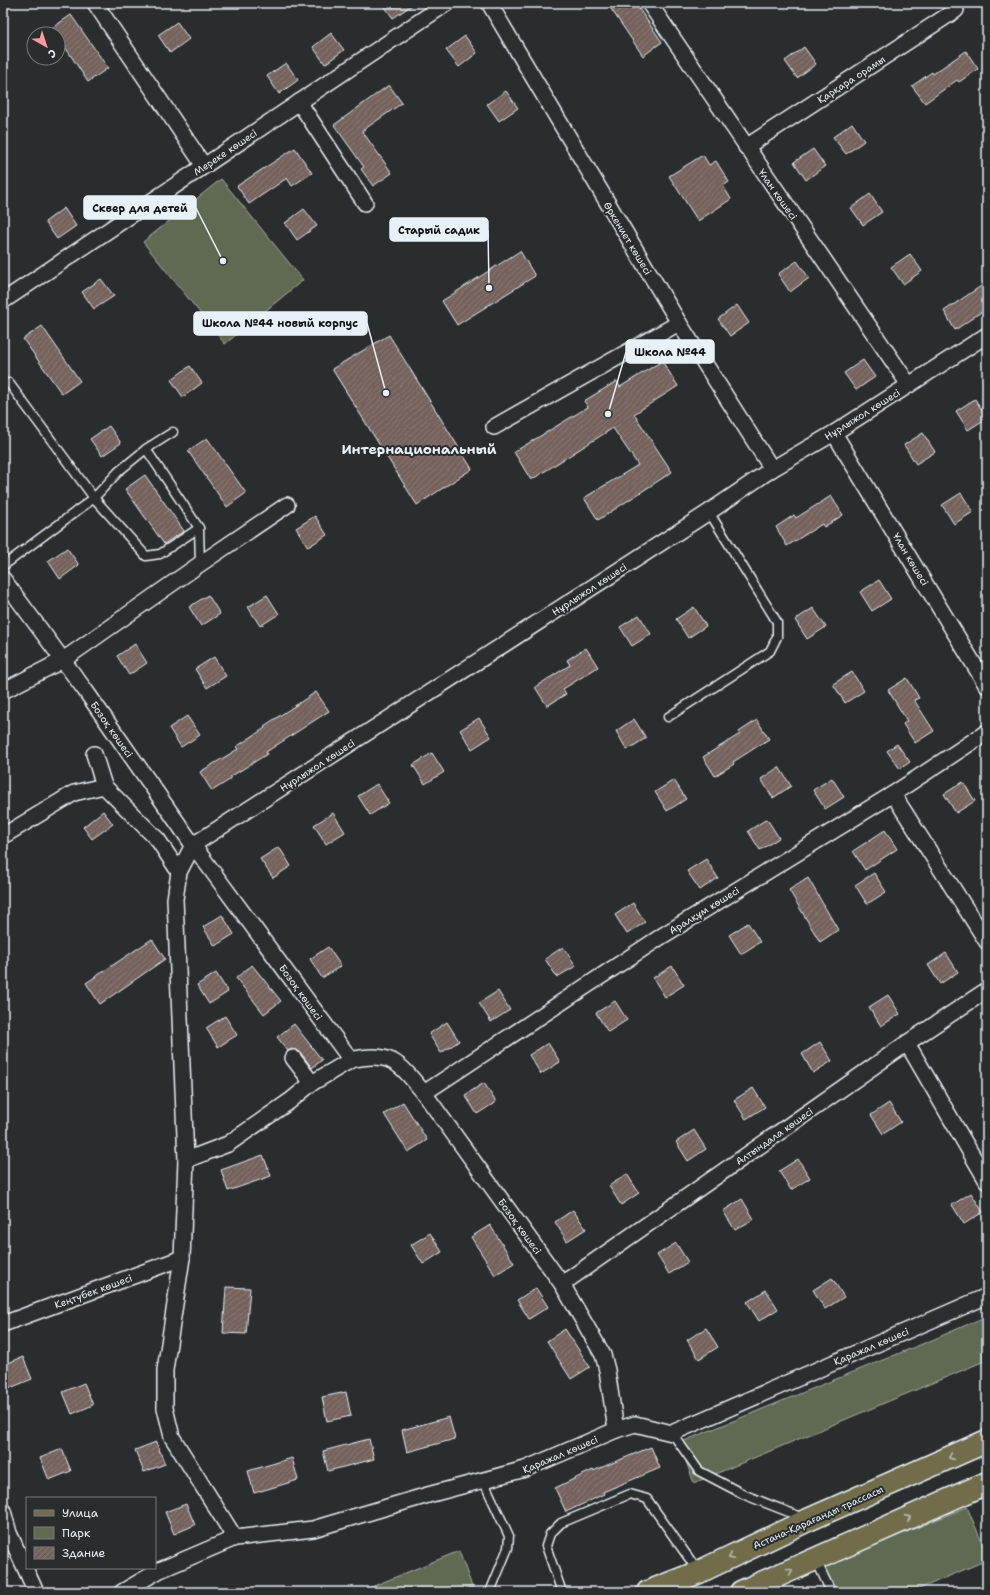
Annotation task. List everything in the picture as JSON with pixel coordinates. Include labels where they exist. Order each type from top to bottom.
[{"type":"main road","name":"Астана-Қарағанды трассасы","points":[[648,1592],[699,1572],[808,1520],[987,1441]]},
{"type":"main road","points":[[741,1592],[764,1587],[816,1559],[987,1483]]},
{"type":"street","points":[[95,3],[204,166]]},
{"type":"street","name":"Мереке көшесі","points":[[3,301],[447,3]]},
{"type":"street","name":"Өркениет көшесі","points":[[489,3],[679,323],[772,469]]},
{"type":"street","name":"Ұлан көшесі","points":[[649,3],[909,384]]},
{"type":"street","name":"Қарқара орамы","points":[[746,147],[956,10]]},
{"type":"street","points":[[300,102],[365,203]]},
{"type":"street","points":[[494,427],[679,323]]},
{"type":"street","name":"Нұрлыжол көшесі","points":[[193,845],[709,512],[772,469],[834,433],[987,335]]},
{"type":"street","name":"Ұлан көшесі","points":[[834,433],[987,686]]},
{"type":"street","points":[[3,691],[63,660],[200,564],[287,506]]},
{"type":"street","name":"Бозоқ көшесі","points":[[3,579],[63,660],[193,845],[351,1060],[362,1057],[381,1056],[401,1066],[424,1093],[562,1284],[603,1355],[607,1370],[616,1430]]},
{"type":"street","name":"Аралқұм көшесі","points":[[424,1093],[662,936],[893,794],[987,732]]},
{"type":"street","points":[[94,754],[104,786],[158,840],[179,872]]},
{"type":"street","points":[[3,836],[74,793],[104,786]]},
{"type":"street","points":[[893,794],[987,942]]},
{"type":"street","points":[[193,845],[179,872],[175,899],[186,1160],[182,1258],[165,1370],[165,1408],[172,1437],[235,1538]]},
{"type":"street","name":"Алтындала көшесі","points":[[562,1284],[907,1043],[987,990]]},
{"type":"street","points":[[907,1043],[987,1180]]},
{"type":"street","points":[[294,1058],[312,1083]]},
{"type":"street","points":[[186,1160],[228,1144],[290,1101],[312,1083],[351,1060]]},
{"type":"street","name":"Кеңтүбек көшесі","points":[[3,1324],[182,1258]]},
{"type":"street","name":"Қаражал көшесі","points":[[122,1592],[160,1570],[235,1538],[313,1529],[428,1495],[525,1469],[616,1430],[635,1424],[672,1433],[987,1296]]},
{"type":"street","points":[[3,1511],[9,1533],[36,1592]]},
{"type":"lane","points":[[9,383],[94,498],[146,556],[160,554],[199,528]]},
{"type":"lane","points":[[3,566],[94,498],[119,471],[146,449],[173,432]]},
{"type":"lane","points":[[146,449],[199,528],[200,564]]},
{"type":"lane","points":[[668,717],[770,651],[777,637],[777,622],[709,512]]},
{"type":"lane","points":[[672,1433],[699,1471],[745,1494],[808,1520]]},
{"type":"lane","points":[[483,1480],[509,1536],[508,1548],[490,1592]]},
{"type":"lane","points":[[562,1592],[546,1546],[550,1534],[561,1523],[630,1494],[647,1500],[699,1572]]},
{"type":"lane","points":[[816,1559],[831,1592]]},
{"type":"green space","points":[[221,179],[303,280],[225,344],[143,242]]},
{"type":"green space","points":[[987,1316],[987,1360],[694,1483],[679,1443],[932,1340]]},
{"type":"green space","points":[[967,1507],[987,1554],[987,1560],[912,1592],[831,1592],[820,1568]]},
{"type":"green space","points":[[459,1551],[474,1592],[359,1592]]},
{"type":"building","points":[[382,3],[415,3],[393,18]]},
{"type":"building","points":[[607,3],[635,3],[662,42],[643,56]]},
{"type":"building","points":[[71,15],[108,68],[88,82],[66,48],[66,26],[55,26]]},
{"type":"building","points":[[177,22],[189,39],[170,53],[158,35]]},
{"type":"building","points":[[331,33],[344,50],[325,64],[313,47]]},
{"type":"building","points":[[465,36],[477,53],[459,67],[446,50]]},
{"type":"building","points":[[804,47],[816,64],[797,78],[785,61]]},
{"type":"building","points":[[966,51],[978,69],[959,82],[957,80],[925,103],[912,86],[932,72],[933,74]]},
{"type":"building","points":[[286,63],[298,80],[279,94],[267,76]]},
{"type":"building","points":[[389,85],[402,103],[362,131],[392,173],[373,186],[361,169],[364,167],[334,125]]},
{"type":"building","points":[[506,91],[518,108],[499,121],[487,104]]},
{"type":"building","points":[[852,123],[864,141],[846,154],[833,137]]},
{"type":"building","points":[[295,148],[312,173],[292,186],[287,178],[249,204],[237,186]]},
{"type":"building","points":[[813,149],[825,166],[806,180],[794,162]]},
{"type":"building","points":[[703,155],[709,165],[716,161],[729,182],[723,186],[731,199],[698,221],[669,176]]},
{"type":"building","points":[[870,194],[882,212],[863,225],[851,208]]},
{"type":"building","points":[[64,208],[76,226],[57,239],[45,222]]},
{"type":"building","points":[[304,209],[317,226],[297,240],[285,223]]},
{"type":"building","points":[[520,251],[535,276],[457,325],[442,301]]},
{"type":"building","points":[[910,254],[922,271],[903,284],[891,267]]},
{"type":"building","points":[[797,261],[809,278],[790,292],[778,274]]},
{"type":"building","points":[[101,279],[114,296],[94,309],[82,292]]},
{"type":"building","points":[[987,282],[987,308],[955,330],[944,311]]},
{"type":"building","points":[[737,305],[749,323],[730,336],[718,319]]},
{"type":"building","points":[[42,326],[80,381],[62,394],[23,339]]},
{"type":"building","points":[[389,335],[472,469],[417,505],[332,369]]},
{"type":"building","points":[[863,360],[875,377],[856,390],[844,373]]},
{"type":"building","points":[[662,361],[678,386],[634,414],[672,472],[598,520],[584,498],[638,465],[613,428],[531,480],[514,452],[588,407],[584,401],[617,381],[620,387]]},
{"type":"building","points":[[190,366],[202,383],[183,397],[171,380]]},
{"type":"building","points":[[975,399],[987,418],[968,430],[956,411]]},
{"type":"building","points":[[109,426],[121,443],[102,456],[90,439]]},
{"type":"building","points":[[923,433],[935,452],[916,464],[904,445]]},
{"type":"building","points":[[207,438],[246,493],[227,507],[188,451]]},
{"type":"building","points":[[145,475],[184,531],[164,544],[125,489]]},
{"type":"building","points":[[961,493],[973,512],[954,524],[942,505]]},
{"type":"building","points":[[831,496],[843,515],[824,527],[822,524],[787,546],[776,527],[794,515],[796,518]]},
{"type":"building","points":[[315,516],[327,535],[308,547],[296,528]]},
{"type":"building","points":[[67,548],[79,565],[60,579],[48,561]]},
{"type":"building","points":[[879,580],[891,599],[872,611],[860,592]]},
{"type":"building","points":[[208,595],[220,614],[201,626],[189,607]]},
{"type":"building","points":[[267,595],[279,614],[260,626],[248,607]]},
{"type":"building","points":[[694,607],[706,626],[688,638],[676,619]]},
{"type":"building","points":[[813,608],[826,627],[807,639],[795,620]]},
{"type":"building","points":[[639,615],[651,634],[632,646],[620,627]]},
{"type":"building","points":[[135,644],[147,663],[129,675],[117,656]]},
{"type":"building","points":[[586,648],[598,667],[563,689],[566,694],[547,706],[535,687],[570,665],[567,660]]},
{"type":"building","points":[[214,657],[226,676],[207,688],[195,669]]},
{"type":"building","points":[[852,672],[864,691],[845,703],[833,684]]},
{"type":"building","points":[[907,678],[919,698],[914,700],[934,731],[915,743],[903,724],[907,721],[888,690]]},
{"type":"building","points":[[316,692],[329,711],[266,752],[267,754],[230,777],[231,779],[212,791],[200,772],[238,749],[236,747],[265,728],[264,726]]},
{"type":"building","points":[[187,716],[200,735],[181,747],[169,728]]},
{"type":"building","points":[[479,718],[491,737],[472,749],[460,730]]},
{"type":"building","points":[[634,719],[646,738],[627,750],[616,731]]},
{"type":"building","points":[[757,720],[769,739],[733,762],[734,764],[715,776],[703,757],[740,734],[739,732]]},
{"type":"building","points":[[897,744],[910,762],[900,769],[887,751]]},
{"type":"building","points":[[432,753],[444,772],[425,784],[413,765]]},
{"type":"building","points":[[779,767],[791,786],[773,798],[761,779]]},
{"type":"building","points":[[832,778],[844,797],[825,809],[813,790]]},
{"type":"building","points":[[674,780],[686,799],[667,811],[655,792]]},
{"type":"building","points":[[963,782],[975,801],[956,813],[944,794]]},
{"type":"building","points":[[377,784],[389,803],[370,815],[358,796]]},
{"type":"building","points":[[103,811],[113,824],[92,839],[83,827]]},
{"type":"building","points":[[333,813],[345,832],[326,844],[314,825]]},
{"type":"building","points":[[767,819],[779,838],[760,850],[748,831]]},
{"type":"building","points":[[885,830],[897,849],[865,870],[853,851]]},
{"type":"building","points":[[279,847],[291,866],[273,878],[260,859]]},
{"type":"building","points":[[706,859],[718,878],[700,890],[687,871]]},
{"type":"building","points":[[874,873],[886,892],[867,904],[855,885]]},
{"type":"building","points":[[808,878],[838,930],[820,942],[789,890]]},
{"type":"building","points":[[633,903],[645,922],[627,934],[615,915]]},
{"type":"building","points":[[222,915],[234,934],[215,946],[203,927]]},
{"type":"building","points":[[748,923],[760,942],[741,954],[729,935]]},
{"type":"building","points":[[152,939],[165,959],[100,1004],[86,983]]},
{"type":"building","points":[[328,947],[341,966],[322,978],[310,959]]},
{"type":"building","points":[[563,947],[576,966],[557,977],[545,959]]},
{"type":"building","points":[[946,953],[958,972],[940,984],[928,965]]},
{"type":"building","points":[[252,965],[281,1001],[264,1014],[236,978]]},
{"type":"building","points":[[672,966],[684,985],[665,997],[653,978]]},
{"type":"building","points":[[216,973],[228,992],[209,1004],[197,985]]},
{"type":"building","points":[[498,991],[510,1010],[491,1022],[479,1003]]},
{"type":"building","points":[[888,995],[900,1014],[881,1026],[869,1007]]},
{"type":"building","points":[[615,1001],[627,1020],[608,1032],[596,1013]]},
{"type":"building","points":[[225,1016],[237,1035],[218,1047],[206,1028]]},
{"type":"building","points":[[447,1022],[459,1041],[441,1053],[429,1034]]},
{"type":"building","points":[[294,1024],[322,1060],[312,1068],[300,1052],[292,1049],[288,1051],[277,1037]]},
{"type":"building","points":[[820,1042],[832,1061],[813,1073],[802,1054]]},
{"type":"building","points":[[548,1043],[560,1062],[541,1074],[529,1055]]},
{"type":"building","points":[[484,1083],[496,1102],[477,1114],[465,1095]]},
{"type":"building","points":[[753,1088],[765,1107],[746,1119],[734,1100]]},
{"type":"building","points":[[403,1102],[427,1140],[408,1152],[384,1114]]},
{"type":"building","points":[[889,1103],[901,1122],[883,1134],[871,1115]]},
{"type":"building","points":[[694,1130],[706,1149],[688,1161],[676,1142]]},
{"type":"building","points":[[263,1155],[271,1176],[228,1191],[221,1170]]},
{"type":"building","points":[[798,1159],[810,1178],[791,1190],[779,1171]]},
{"type":"building","points":[[627,1174],[639,1193],[621,1205],[609,1186]]},
{"type":"building","points":[[971,1193],[983,1212],[964,1224],[952,1205]]},
{"type":"building","points":[[742,1199],[754,1219],[735,1230],[723,1211]]},
{"type":"building","points":[[573,1210],[586,1229],[567,1241],[555,1222]]},
{"type":"building","points":[[490,1225],[514,1263],[495,1275],[471,1237]]},
{"type":"building","points":[[430,1233],[442,1252],[423,1264],[411,1245]]},
{"type":"building","points":[[676,1243],[688,1262],[669,1274],[657,1255]]},
{"type":"building","points":[[832,1278],[844,1297],[825,1309],[813,1290]]},
{"type":"building","points":[[226,1287],[250,1288],[246,1334],[223,1333]]},
{"type":"building","points":[[536,1288],[548,1307],[529,1319],[517,1300]]},
{"type":"building","points":[[766,1290],[778,1309],[759,1321],[747,1302]]},
{"type":"building","points":[[706,1328],[718,1347],[699,1359],[687,1340]]},
{"type":"building","points":[[565,1329],[590,1367],[571,1379],[547,1341]]},
{"type":"building","points":[[23,1357],[32,1379],[10,1388],[3,1365]]},
{"type":"building","points":[[84,1383],[93,1405],[72,1414],[63,1392]]},
{"type":"building","points":[[346,1392],[351,1416],[327,1421],[322,1397]]},
{"type":"building","points":[[449,1417],[455,1439],[407,1452],[402,1430]]},
{"type":"building","points":[[369,1439],[374,1459],[328,1471],[323,1451]]},
{"type":"building","points":[[156,1442],[165,1464],[144,1472],[135,1450]]},
{"type":"building","points":[[651,1447],[660,1468],[603,1492],[604,1494],[566,1512],[555,1488],[593,1470]]},
{"type":"building","points":[[62,1449],[71,1471],[49,1480],[40,1458]]},
{"type":"building","points":[[292,1458],[298,1480],[254,1493],[248,1471]]},
{"type":"building","points":[[186,1504],[195,1525],[174,1534],[165,1512]]},
{"type":"place","name":"Сквер для детей","points":[[223,261]]},
{"type":"place","name":"Старый садик","points":[[489,288]]},
{"type":"place","name":"Школа №44 новый корпус","points":[[386,393]]},
{"type":"place","name":"Школа №44","points":[[608,414]]},
{"type":"district","name":"Интернациональный","points":[[419,449]]}]
